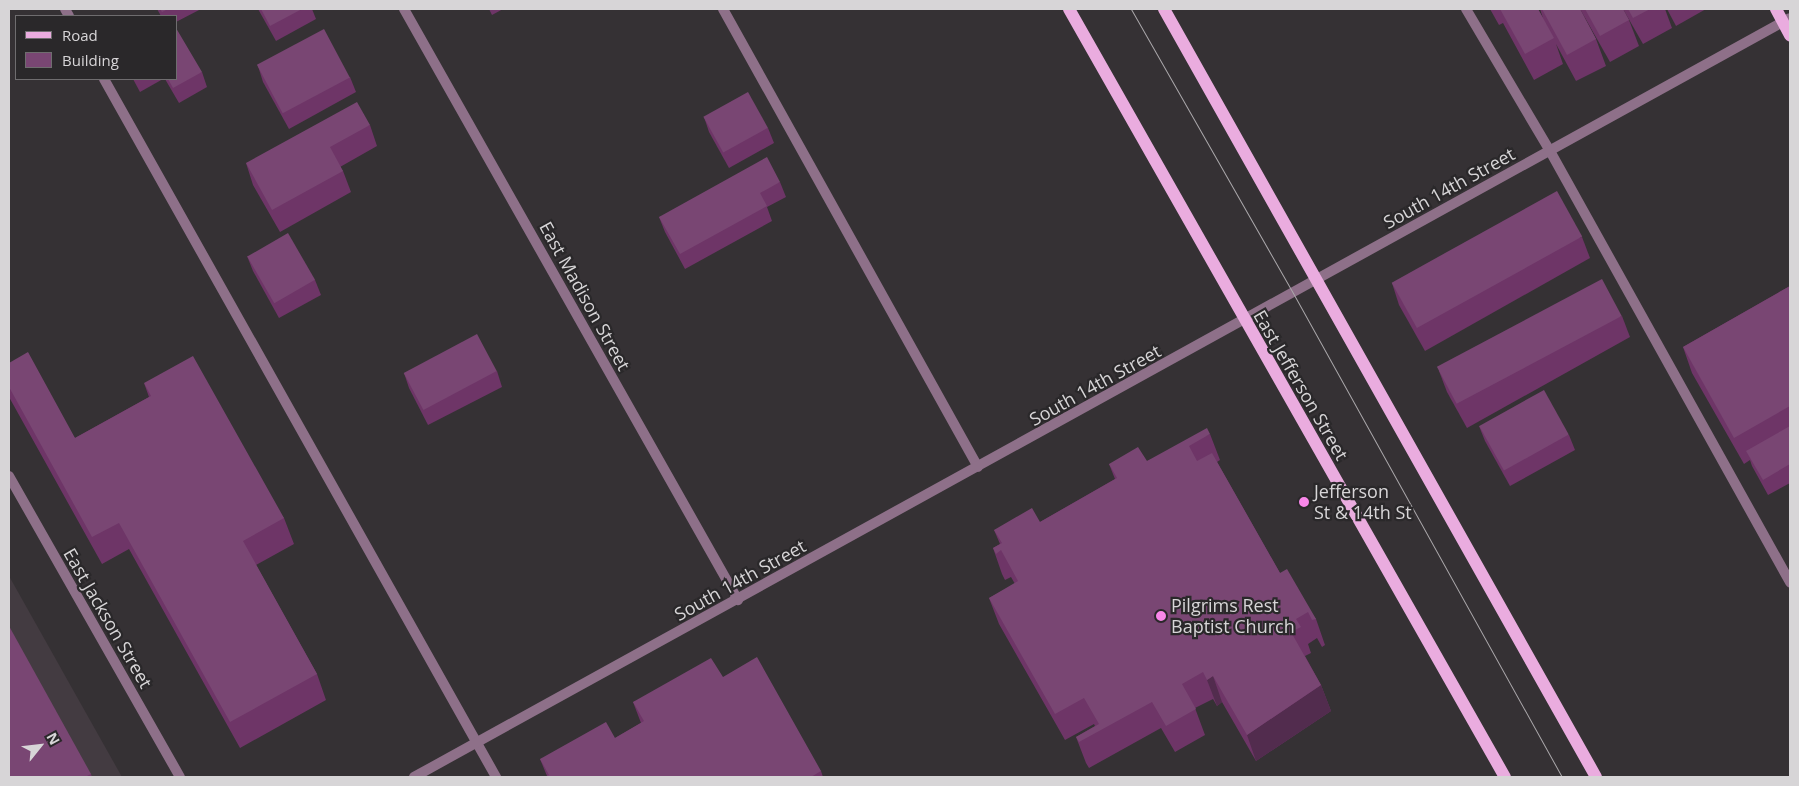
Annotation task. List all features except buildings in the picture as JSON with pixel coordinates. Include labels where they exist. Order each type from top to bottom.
[{"type":"main road","name":"East Jefferson Street","points":[[1068,9],[1505,777]]},
{"type":"main road","points":[[1164,9],[1596,777]]},
{"type":"main road","points":[[1776,9],[1787,20],[1790,35]]},
{"type":"street","name":"East Madison Street","points":[[404,9],[738,600]]},
{"type":"street","points":[[723,9],[978,467]]},
{"type":"street","points":[[1466,9],[1550,151],[1790,583]]},
{"type":"street","name":"South 14th Street","points":[[414,777],[1245,321],[1317,279],[1787,20]]},
{"type":"street","points":[[105,80],[496,777]]},
{"type":"street","name":"East Jackson Street","points":[[9,476],[180,777]]},
{"type":"shaded area","points":[[9,576],[122,777],[9,777]]},
{"type":"tram line","points":[[1131,9],[1293,293],[1562,777]]},
{"type":"place","name":"Jefferson St & 14th St","points":[[1304,502]]},
{"type":"place","name":"Pilgrims Rest Baptist Church","points":[[1161,616]]}]
